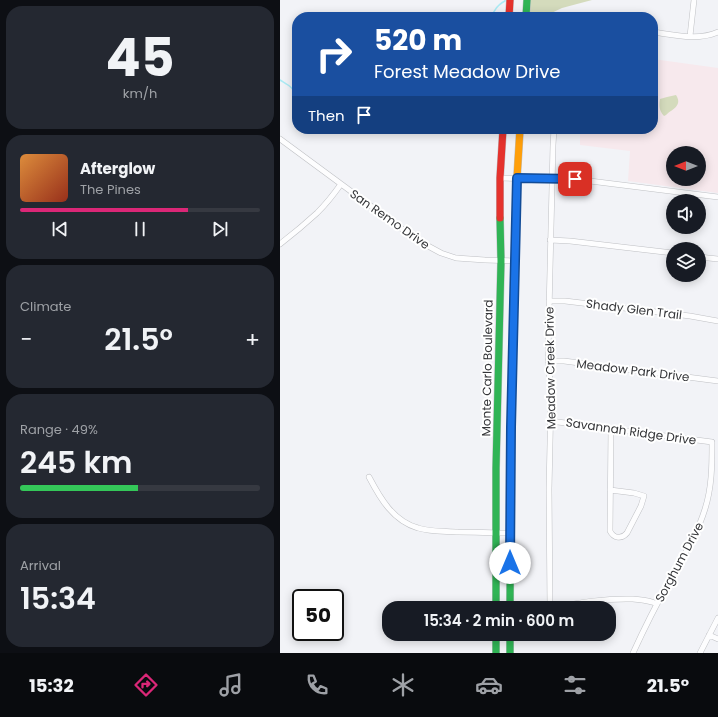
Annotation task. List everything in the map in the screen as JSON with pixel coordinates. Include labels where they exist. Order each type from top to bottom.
[{"type":"main road","points":[[509,12],[510,0]]},
{"type":"main road","points":[[526,12],[527,0]]},
{"type":"main road","name":"Monte Carlo Boulevard","points":[[496,601],[496,450],[501,261],[500,178],[503,134]]},
{"type":"main road","name":"Monte Carlo Boulevard","points":[[510,601],[511,419],[517,178],[520,134]]},
{"type":"main road","points":[[496,641],[496,653]]},
{"type":"main road","points":[[510,641],[510,653]]},
{"type":"street","points":[[690,36],[694,0]]},
{"type":"street","points":[[658,33],[704,37],[718,32]]},
{"type":"street","name":"Meadow Creek Drive","points":[[550,601],[549,489],[551,398],[548,361],[554,134]]},
{"type":"street","name":"San Remo Drive","points":[[280,139],[417,240],[435,250],[456,258],[515,261]]},
{"type":"street","points":[[500,178],[589,180],[718,198]]},
{"type":"street","points":[[280,244],[317,213],[341,184]]},
{"type":"street","points":[[550,240],[570,240],[666,252]]},
{"type":"street","points":[[706,258],[718,259]]},
{"type":"street","name":"Shady Glen Trail","points":[[549,301],[565,301],[690,316],[718,321]]},
{"type":"street","name":"Meadow Park Drive","points":[[548,361],[564,361],[718,381]]},
{"type":"street","name":"Savannah Ridge Drive","points":[[550,420],[712,442]]},
{"type":"street","points":[[610,490],[634,492],[644,496],[641,506],[627,533],[621,538],[614,537],[610,531],[610,490],[611,429]]},
{"type":"street","name":"Sorghum Drive","points":[[634,653],[657,604],[693,539],[705,509],[711,476],[712,442]]},
{"type":"street","points":[[369,477],[378,494],[390,510],[398,518],[413,526],[433,530],[510,533]]},
{"type":"street","points":[[594,601],[613,599],[644,600],[652,601],[657,604]]},
{"type":"street","points":[[700,653],[718,618]]},
{"type":"street","points":[[709,635],[718,639]]},
{"type":"shaded area","points":[[658,60],[718,68],[718,193],[628,181],[630,151],[580,145],[580,134],[658,134]]},
{"type":"green space","points":[[531,0],[592,0],[562,8],[554,12],[530,12]]},
{"type":"green space","points":[[676,95],[678,102],[676,107],[664,116],[660,108],[660,99]]},
{"type":"waterway","points":[[494,12],[505,0]]},
{"type":"waterway","points":[[280,80],[292,88]]},
{"type":"traffic: fast","points":[[526,12],[527,0]]},
{"type":"traffic: fast","points":[[496,601],[496,468],[501,261],[500,218]]},
{"type":"traffic: fast","points":[[510,601],[511,427],[514,293]]},
{"type":"traffic: fast","points":[[496,641],[496,653]]},
{"type":"traffic: fast","points":[[510,641],[510,653]]},
{"type":"traffic: slow","points":[[514,293],[520,134]]},
{"type":"traffic: jam","points":[[509,12],[510,0]]},
{"type":"traffic: jam","points":[[500,218],[500,178],[503,134]]},
{"type":"route","points":[[510,563],[511,427],[517,178],[575,179]]}]
